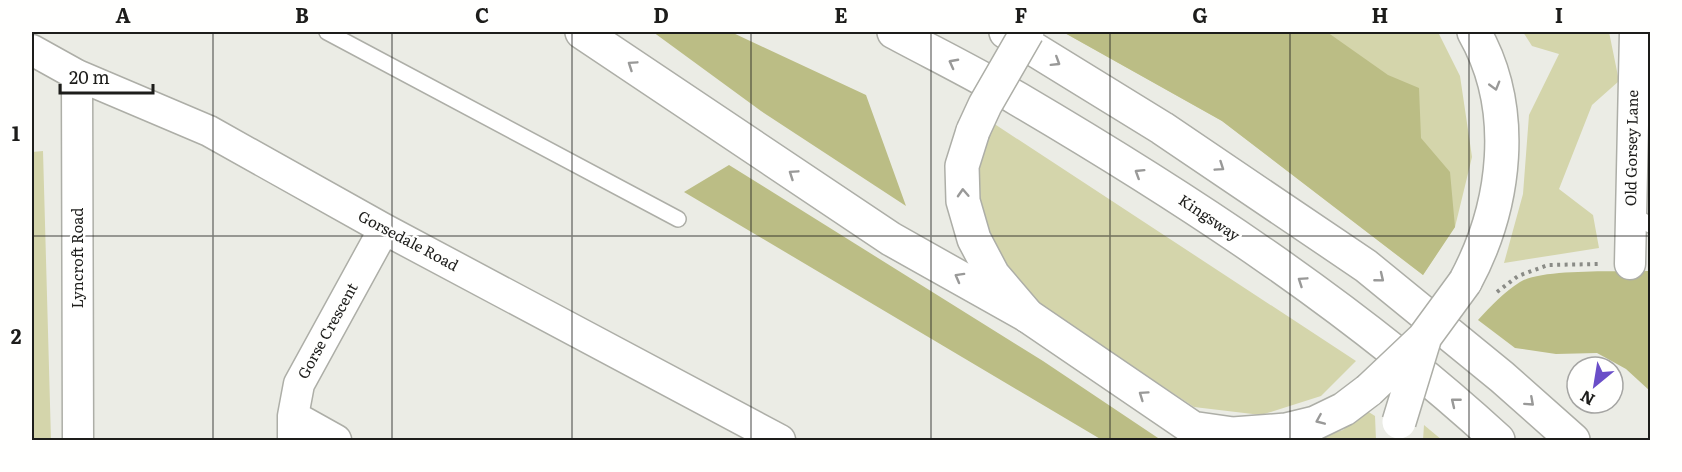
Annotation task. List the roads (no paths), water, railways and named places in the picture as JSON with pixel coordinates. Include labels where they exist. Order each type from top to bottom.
[{"type":"main road","points":[[582,32],[891,239],[1028,316],[1201,434],[1286,430],[1315,423],[1344,409],[1369,390],[1479,288],[1479,255],[1500,185],[1503,137],[1498,95],[1485,51],[1474,32]]},
{"type":"main road","name":"Kingsway","points":[[894,32],[1017,98],[1221,225],[1319,292],[1463,409],[1498,441]]},
{"type":"main road","points":[[1006,32],[1162,128],[1366,266],[1502,377],[1573,441]]},
{"type":"main road","points":[[1027,32],[985,105],[973,131],[962,166],[963,201],[974,239],[993,275],[1028,316]]},
{"type":"main road","points":[[1399,431],[1424,338]]},
{"type":"street","name":"Old Gorsey Lane","points":[[1630,264],[1641,219],[1635,32]]},
{"type":"street","name":"Gorsedale Road","points":[[32,50],[77,75],[209,131],[384,229],[780,441]]},
{"type":"street","name":"Lyncroft Road","points":[[77,75],[78,441]]},
{"type":"street","name":"Gorse Crescent","points":[[293,428],[299,384],[384,229]]},
{"type":"street","points":[[293,428],[336,441]]},
{"type":"lane","points":[[327,32],[678,219]]}]
